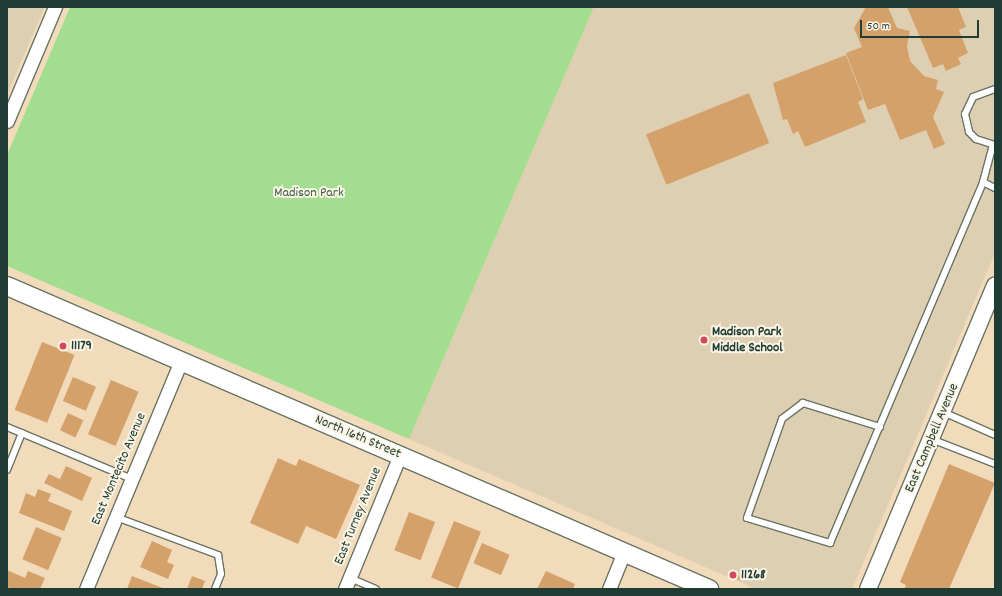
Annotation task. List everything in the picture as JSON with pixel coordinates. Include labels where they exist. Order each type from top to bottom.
[{"type":"main road","name":"North 16th Street","points":[[7,286],[709,589]]},
{"type":"street","points":[[7,121],[55,7]]},
{"type":"street","name":"East Campbell Avenue","points":[[868,589],[995,286]]},
{"type":"street","name":"East Montecito Avenue","points":[[86,589],[181,361]]},
{"type":"street","name":"East Turney Avenue","points":[[348,583],[400,455]]},
{"type":"street","points":[[609,589],[624,552]]},
{"type":"lane","points":[[880,427],[804,403],[782,419],[747,518],[830,544],[880,427],[983,182],[994,145],[984,143],[969,132],[965,114],[973,98],[995,89]]},
{"type":"lane","points":[[983,182],[995,188]]},
{"type":"lane","points":[[942,412],[995,435]]},
{"type":"lane","points":[[7,427],[132,479]]},
{"type":"lane","points":[[7,470],[22,433]]},
{"type":"lane","points":[[931,439],[995,464]]},
{"type":"lane","points":[[116,517],[218,555],[222,574],[215,589]]},
{"type":"lane","points":[[348,583],[376,589]]},
{"type":"shaded area","points":[[7,7],[45,7],[7,94]]},
{"type":"shaded area","name":"Madison Park Middle School","points":[[594,7],[995,7],[995,253],[852,589],[756,589],[409,439]]},
{"type":"green space","name":"Madison Park","points":[[70,7],[594,7],[409,439],[7,266],[7,155]]},
{"type":"building","points":[[866,7],[888,7],[897,28],[910,31],[907,46],[910,61],[924,76],[938,80],[936,89],[944,92],[933,117],[945,144],[934,149],[926,130],[900,140],[885,104],[868,110],[846,53],[862,47],[854,28]]},
{"type":"building","points":[[907,7],[958,7],[966,27],[959,30],[968,53],[958,58],[961,64],[946,71],[943,64],[933,68]]},
{"type":"building","points":[[846,55],[863,99],[858,102],[866,122],[805,147],[798,131],[793,134],[787,119],[783,120],[773,83]]},
{"type":"building","points":[[749,93],[769,143],[666,185],[646,135]]},
{"type":"building","points":[[42,342],[74,355],[47,423],[15,410]]},
{"type":"building","points":[[73,377],[96,387],[86,411],[63,401]]},
{"type":"building","points":[[111,380],[139,392],[116,446],[88,434]]},
{"type":"building","points":[[68,413],[83,420],[75,437],[60,430]]},
{"type":"building","points":[[278,458],[296,466],[299,459],[360,485],[336,539],[306,526],[298,544],[250,523]]},
{"type":"building","points":[[949,464],[995,483],[949,589],[904,589],[906,585],[900,582]]},
{"type":"building","points":[[66,466],[92,478],[82,501],[44,483],[49,474],[60,479]]},
{"type":"building","points":[[38,489],[51,494],[48,501],[72,511],[64,531],[19,513],[26,493],[35,497]]},
{"type":"building","points":[[409,512],[435,522],[420,560],[394,550]]},
{"type":"building","points":[[454,521],[481,532],[458,588],[431,578]]},
{"type":"building","points":[[36,527],[62,538],[48,570],[22,559]]},
{"type":"building","points":[[152,541],[172,550],[167,562],[174,565],[168,579],[140,567]]},
{"type":"building","points":[[482,543],[510,555],[501,575],[473,563]]},
{"type":"building","points":[[7,570],[25,578],[28,571],[45,578],[40,589],[13,589],[7,587]]},
{"type":"building","points":[[546,571],[575,584],[573,589],[537,589]]},
{"type":"building","points":[[731,572],[741,576],[739,580],[732,577]]},
{"type":"building","points":[[132,576],[165,589],[127,589]]},
{"type":"building","points":[[192,576],[205,581],[202,589],[187,589]]},
{"type":"place","name":"Madison Park Middle School","points":[[704,340]]},
{"type":"place","name":"11179","points":[[63,346]]},
{"type":"place","name":"11268","points":[[733,575]]}]
